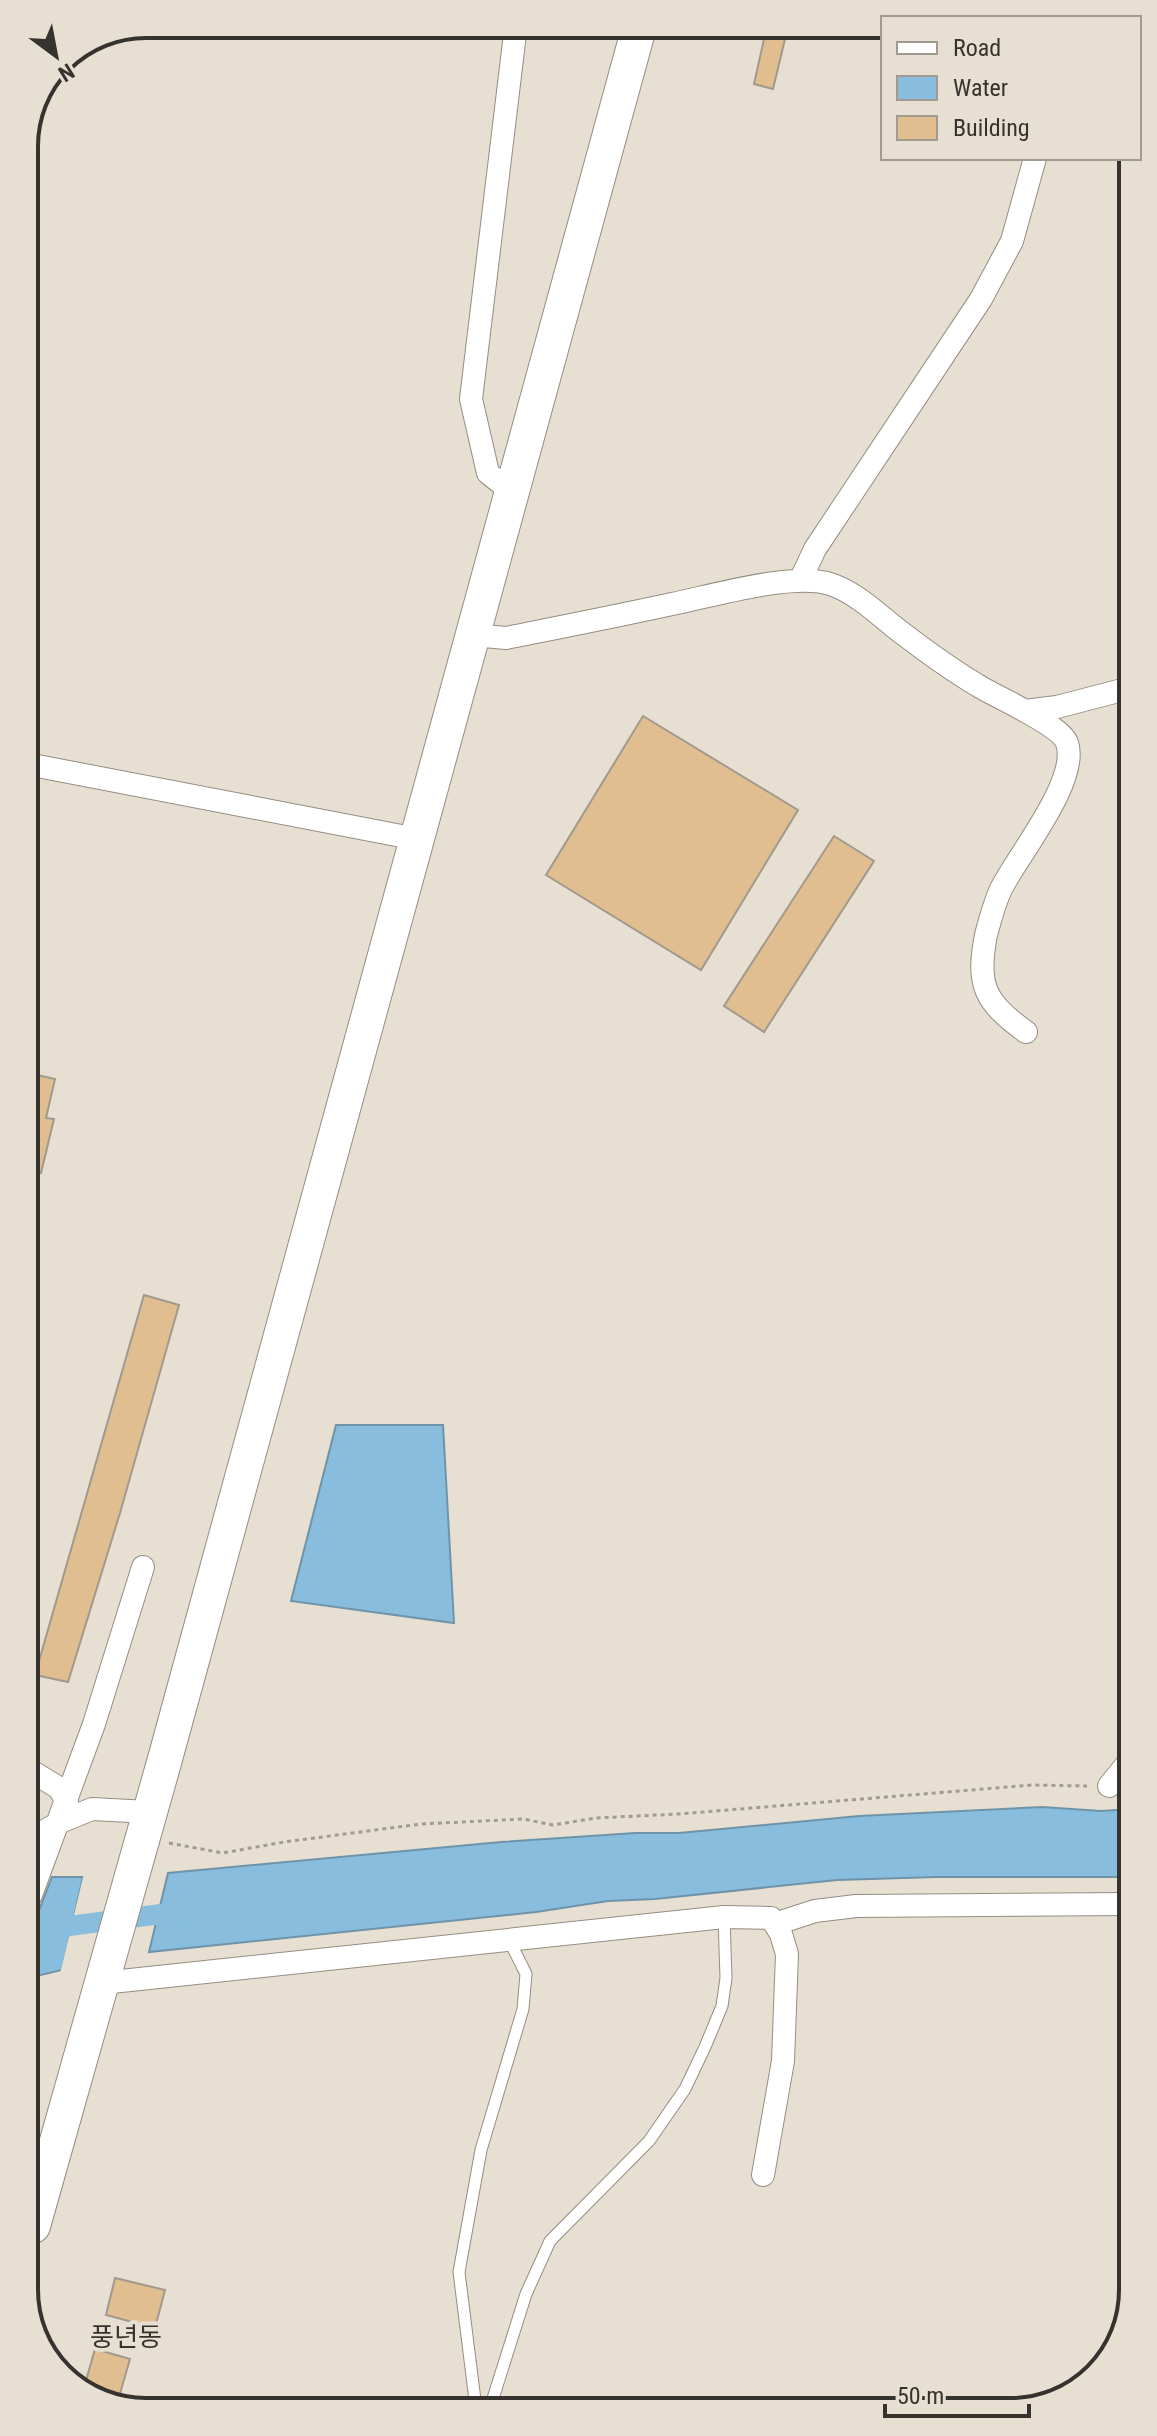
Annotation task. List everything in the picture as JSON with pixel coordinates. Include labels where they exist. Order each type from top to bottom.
[{"type":"main road","points":[[38,2208],[636,38]]},
{"type":"street","points":[[512,492],[488,473],[471,399],[515,38]]},
{"type":"street","points":[[800,581],[815,549],[981,299],[1012,241],[1034,160]]},
{"type":"street","points":[[473,635],[506,638],[744,589],[800,581],[832,584],[858,598],[941,663],[1001,701],[1050,725],[1067,743],[1068,766],[1062,789],[1000,891],[981,960],[984,987],[989,998],[1000,1014],[1026,1032]]},
{"type":"street","points":[[1025,711],[1057,707],[1119,691]]},
{"type":"street","points":[[38,766],[417,839]]},
{"type":"street","points":[[38,1877],[63,1812],[143,1567]]},
{"type":"street","points":[[1109,1786],[1119,1774]]},
{"type":"street","points":[[38,1775],[59,1788],[63,1812]]},
{"type":"street","points":[[38,1833],[63,1812],[92,1809],[146,1824]]},
{"type":"street","points":[[775,1924],[815,1911],[856,1906],[1119,1904]]},
{"type":"street","points":[[102,1983],[724,1917],[771,1918],[787,1954],[783,2061],[763,2175]]},
{"type":"lane","points":[[493,2398],[526,2294],[550,2241],[649,2141],[685,2089],[722,2006],[726,1978],[724,1917]]},
{"type":"lane","points":[[475,2398],[459,2272],[481,2150],[523,2009],[526,1974],[509,1940]]},
{"type":"path","points":[[146,1824],[190,1848],[223,1853],[421,1824],[523,1819],[553,1825],[596,1818],[1032,1785],[1109,1786]]},
{"type":"water","points":[[336,1425],[443,1425],[454,1623],[291,1601]]},
{"type":"water","points":[[1042,1807],[1119,1810],[1119,1877],[837,1880],[608,1901],[536,1912],[149,1952],[168,1873],[501,1842],[679,1833],[859,1816]]},
{"type":"water","points":[[52,1877],[83,1877],[62,1970],[38,1976],[38,1913]]},
{"type":"pier","points":[[84,1873],[87,1878],[65,1970],[60,1974]]},
{"type":"building","points":[[764,38],[785,38],[773,89],[754,84]]},
{"type":"building","points":[[643,716],[798,810],[701,970],[546,875]]},
{"type":"building","points":[[834,836],[874,861],[764,1032],[724,1006]]},
{"type":"building","points":[[38,1075],[55,1079],[46,1118],[54,1119],[41,1173],[38,1172]]},
{"type":"building","points":[[144,1295],[179,1305],[68,1682],[38,1676],[38,1665]]},
{"type":"building","points":[[115,2278],[165,2290],[155,2328],[106,2315]]},
{"type":"building","points":[[95,2349],[130,2359],[120,2394],[86,2380]]},
{"type":"waterway","points":[[38,1939],[69,1926],[184,1911]]},
{"type":"district","name":"풍년동","points":[[126,2337]]}]
